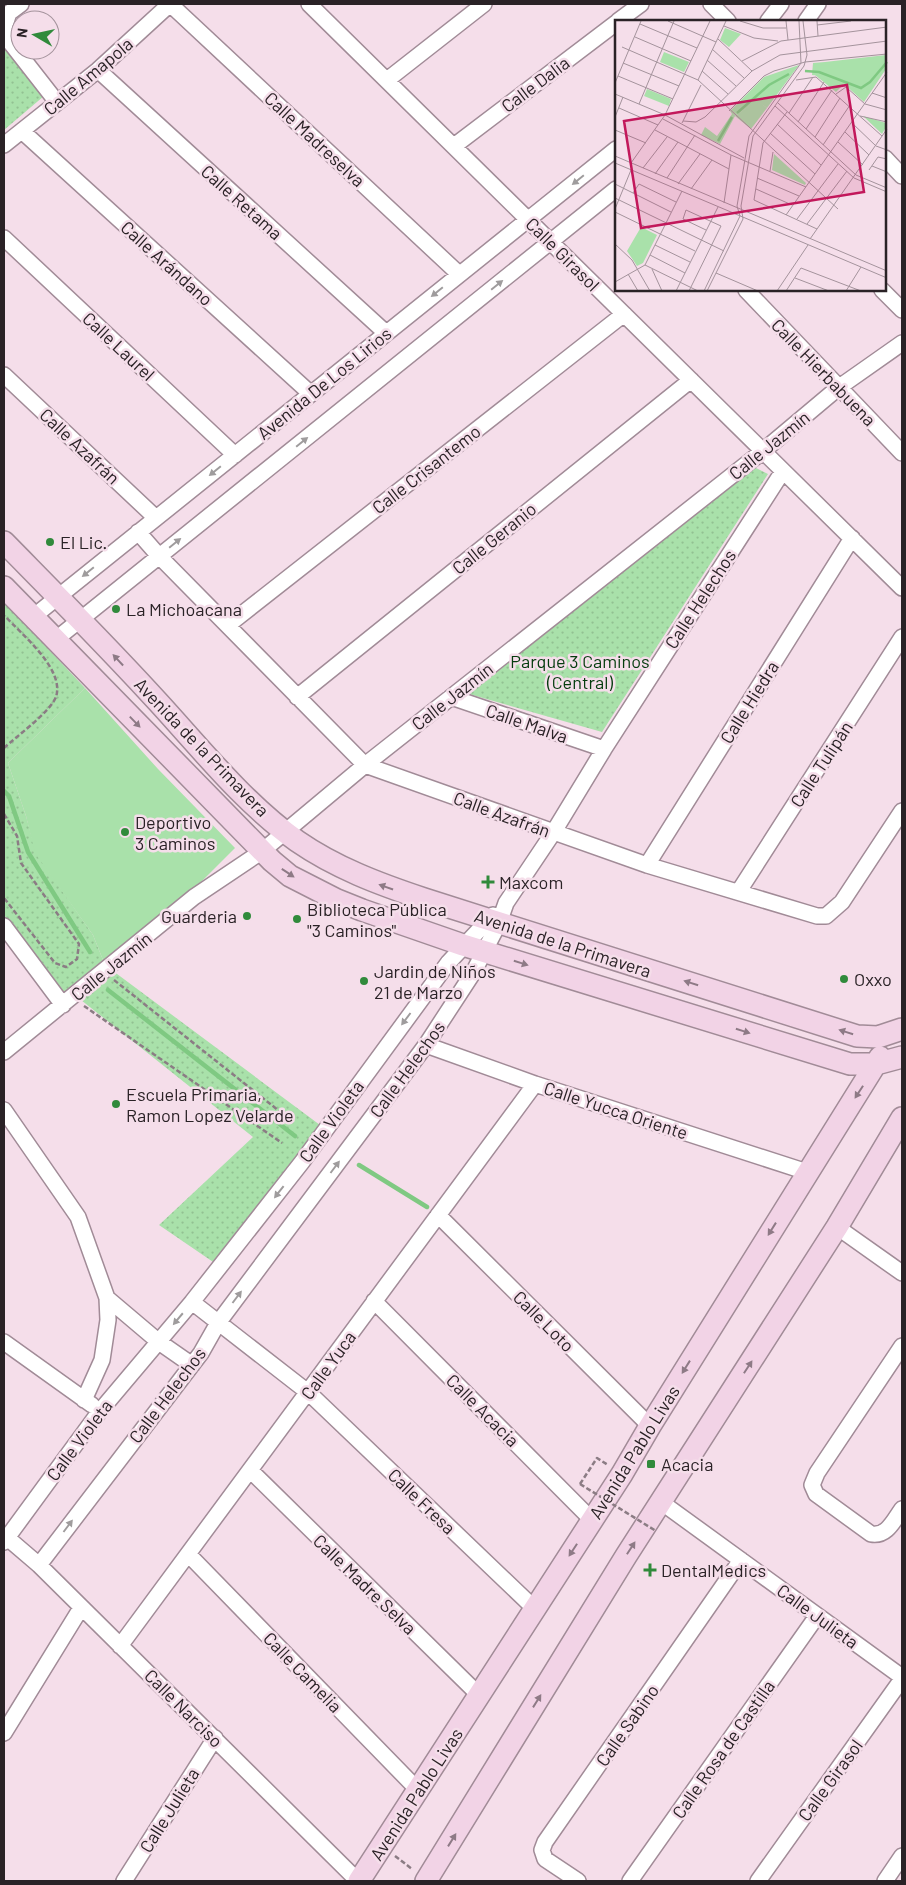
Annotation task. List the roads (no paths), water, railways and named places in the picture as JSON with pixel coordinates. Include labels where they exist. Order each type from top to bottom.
[{"type":"street","points":[[21,4],[9,13],[4,29],[6,37],[56,101]]},
{"type":"street","name":"Calle Amapola","points":[[4,145],[23,132],[56,101],[98,70],[170,4]]},
{"type":"street","name":"Calle Madreselva","points":[[170,4],[460,274]]},
{"type":"street","points":[[387,80],[484,4]]},
{"type":"street","name":"Calle Dalia","points":[[620,20],[641,4]]},
{"type":"street","points":[[712,4],[727,20]]},
{"type":"street","points":[[769,20],[781,4]]},
{"type":"street","points":[[807,20],[818,4]]},
{"type":"street","name":"Calle Girasol","points":[[316,6],[387,80],[902,588]]},
{"type":"street","name":"Calle Dalia","points":[[454,146],[615,24]]},
{"type":"street","name":"Calle Retama","points":[[98,70],[386,333]]},
{"type":"street","name":"Calle Arándano","points":[[23,132],[311,394]]},
{"type":"street","name":"Avenida De Los Lirios","points":[[33,617],[615,150]]},
{"type":"street","points":[[886,159],[902,176]]},
{"type":"street","name":"Avenida De Los Lirios","points":[[55,640],[615,190]]},
{"type":"street","name":"Calle Laurel","points":[[4,238],[235,455]]},
{"type":"street","name":"Calle Hierbabuena","points":[[747,291],[902,453]]},
{"type":"street","points":[[883,291],[902,310]]},
{"type":"street","name":"Calle Crisantemo","points":[[228,625],[624,314]]},
{"type":"street","name":"Calle Jazmín","points":[[4,1052],[194,897],[262,852],[365,765],[763,451],[838,388],[902,343]]},
{"type":"street","name":"Calle Azafrán","points":[[4,375],[156,518]]},
{"type":"street","name":"Calle Geranio","points":[[297,697],[691,380]]},
{"type":"street","name":"Calle Helechos","points":[[39,1565],[192,1365],[218,1323],[426,1045],[484,951],[493,921],[553,833],[604,749],[783,471]]},
{"type":"street","name":"Calle Azafrán","points":[[138,532],[159,556],[365,765],[646,865],[739,890],[810,914],[826,916],[842,902],[902,812]]},
{"type":"street","name":"Calle Hiedra","points":[[646,865],[852,538]]},
{"type":"street","name":"Avenida de la Primavera","points":[[4,542],[80,619],[223,774],[285,831],[326,859],[376,883],[857,1036],[868,1038],[899,1027]]},
{"type":"street","name":"Avenida de la Primavera","points":[[4,587],[262,852],[290,876],[338,900],[463,945],[850,1064],[876,1064],[902,1057]]},
{"type":"street","name":"Calle Tulipán","points":[[739,890],[902,636]]},
{"type":"street","name":"Calle Malva","points":[[451,697],[604,749]]},
{"type":"street","name":"Calle Violeta","points":[[5,1538],[100,1411],[192,1302],[322,1136],[369,1068],[463,945],[493,921]]},
{"type":"street","points":[[4,926],[68,1001]]},
{"type":"street","name":"Avenida Pablo Livas","points":[[359,1881],[592,1520],[899,1027]]},
{"type":"street","name":"Calle Yucca Oriente","points":[[426,1045],[535,1084],[808,1172]]},
{"type":"street","name":"Calle Yuca","points":[[120,1646],[535,1084]]},
{"type":"street","name":"Calle Violeta","points":[[4,1110],[78,1217],[107,1298],[108,1320],[102,1360],[84,1400]]},
{"type":"street","points":[[426,1881],[661,1502],[837,1227],[902,1118]]},
{"type":"street","name":"Calle Loto","points":[[438,1215],[650,1426]]},
{"type":"street","points":[[837,1227],[902,1273]]},
{"type":"street","points":[[107,1298],[159,1342],[192,1365]]},
{"type":"street","name":"Calle Acacia","points":[[374,1301],[592,1520]]},
{"type":"street","name":"Calle Fresa","points":[[192,1302],[308,1393],[535,1608]]},
{"type":"street","points":[[4,1342],[100,1411]]},
{"type":"street","points":[[902,1346],[817,1473],[812,1485],[816,1494],[864,1532],[876,1535],[888,1529],[902,1509]]},
{"type":"street","name":"Calle Madre Selva","points":[[251,1471],[480,1696]]},
{"type":"street","name":"Calle Julieta","points":[[661,1502],[902,1678]]},
{"type":"street","name":"Calle Narciso","points":[[5,1538],[39,1565],[359,1881]]},
{"type":"street","name":"Calle Camelia","points":[[189,1555],[417,1789]]},
{"type":"street","name":"Calle Sabino","points":[[578,1881],[544,1859],[542,1850],[545,1842],[741,1560]]},
{"type":"street","points":[[4,1733],[81,1608]]},
{"type":"street","name":"Calle Rosa de Castilla","points":[[630,1881],[817,1616]]},
{"type":"street","name":"Calle Girasol","points":[[758,1881],[902,1678]]},
{"type":"street","name":"Calle Julieta","points":[[124,1881],[215,1738]]},
{"type":"street","points":[[885,1881],[902,1856]]},
{"type":"waterway","points":[[4,791],[9,796],[28,852],[90,952]]},
{"type":"waterway","points":[[108,990],[295,1136]]},
{"type":"waterway","points":[[359,1165],[427,1207]]},
{"type":"place","name":"El Lic.","points":[[50,542]]},
{"type":"place","name":"La Michoacana","points":[[116,609]]},
{"type":"place","name":"Deportivo 3 Caminos","points":[[125,832]]},
{"type":"place","name":"Maxcom","points":[[488,882]]},
{"type":"place","name":"Guarderia","points":[[247,916]]},
{"type":"place","name":"Biblioteca Pública \"3 Caminos\"","points":[[297,919]]},
{"type":"place","name":"Oxxo","points":[[844,979]]},
{"type":"place","name":"Jardin de Niños 21 de Marzo","points":[[364,981]]},
{"type":"place","name":"Escuela Primaria, Ramon Lopez Velarde","points":[[116,1104]]},
{"type":"place","name":"Acacia","points":[[651,1464]]},
{"type":"place","name":"DentalMedics","points":[[650,1570]]},
{"type":"park label","name":"Parque 3 Caminos (Central)","points":[[580,671]]}]
